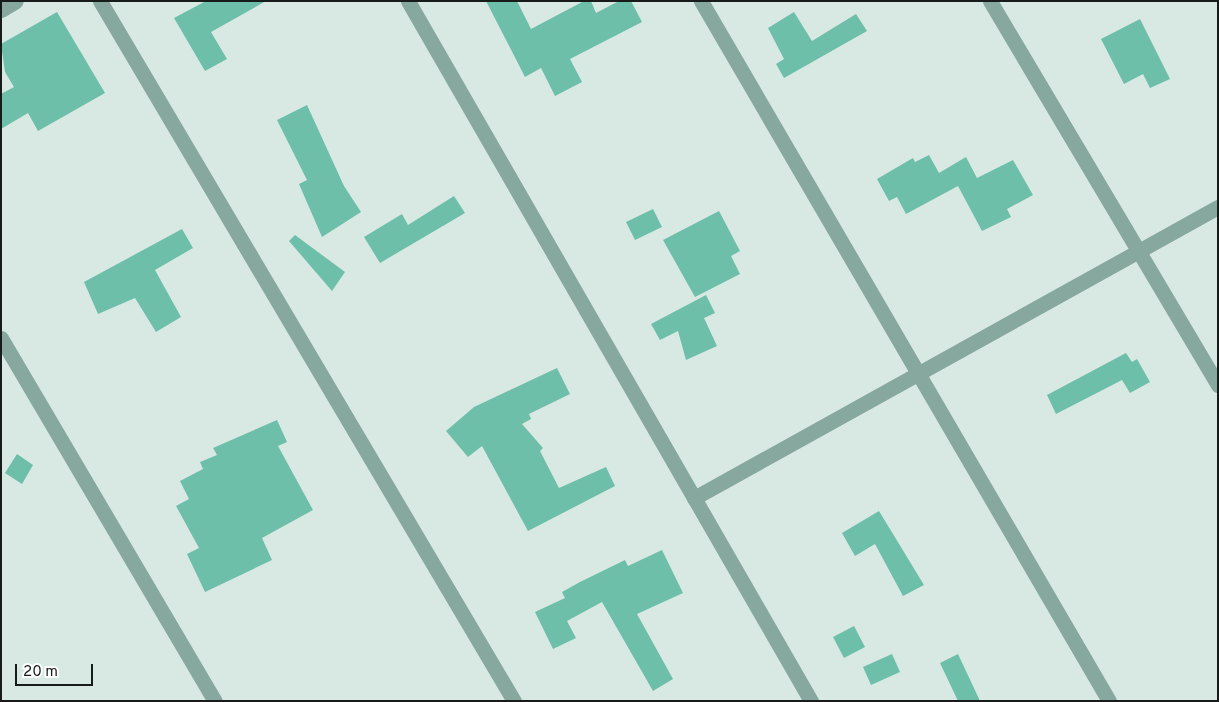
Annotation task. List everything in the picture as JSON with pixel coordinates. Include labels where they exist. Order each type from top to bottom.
[{"type":"street","points":[[1,10],[16,1]]},
{"type":"street","points":[[100,1],[514,701]]},
{"type":"street","points":[[408,1],[811,701]]},
{"type":"street","points":[[701,1],[1109,701]]},
{"type":"street","points":[[990,1],[1218,385]]},
{"type":"street","points":[[694,498],[918,371],[1139,252],[1218,207]]},
{"type":"street","points":[[1,338],[215,701]]},
{"type":"building","points":[[206,1],[266,1],[211,32],[227,59],[205,71],[174,18]]},
{"type":"building","points":[[486,1],[517,1],[531,29],[584,1],[591,1],[596,13],[619,1],[631,1],[642,22],[570,59],[582,82],[555,96],[541,68],[525,77]]},
{"type":"building","points":[[57,12],[105,93],[38,131],[28,113],[1,129],[1,94],[14,87],[5,72],[1,44]]},
{"type":"building","points":[[794,12],[812,41],[856,14],[867,31],[784,78],[776,64],[784,59],[768,28]]},
{"type":"building","points":[[1140,19],[1170,79],[1150,88],[1143,74],[1124,84],[1101,39]]},
{"type":"building","points":[[307,105],[344,186],[361,212],[322,237],[299,184],[307,180],[277,120]]},
{"type":"building","points":[[929,155],[939,173],[966,157],[977,178],[1013,160],[1033,195],[1007,209],[1011,217],[982,231],[958,186],[906,214],[897,197],[889,201],[877,179],[913,158],[915,162]]},
{"type":"building","points":[[454,196],[465,213],[380,263],[364,237],[402,214],[408,225]]},
{"type":"building","points":[[653,209],[662,227],[635,240],[626,222]]},
{"type":"building","points":[[719,211],[740,251],[731,256],[740,274],[695,297],[663,240]]},
{"type":"building","points":[[182,229],[193,248],[155,270],[181,317],[156,332],[135,298],[98,314],[84,282]]},
{"type":"building","points":[[295,235],[345,272],[332,291],[289,241]]},
{"type":"building","points":[[706,295],[715,313],[704,318],[717,346],[686,360],[678,331],[660,340],[651,324]]},
{"type":"building","points":[[1126,353],[1132,362],[1137,359],[1150,382],[1130,393],[1122,380],[1056,414],[1047,395]]},
{"type":"building","points":[[557,368],[570,394],[529,414],[531,419],[522,424],[543,448],[540,451],[559,488],[606,467],[615,486],[528,531],[482,446],[468,457],[446,431],[474,407]]},
{"type":"building","points":[[277,420],[287,442],[278,446],[313,510],[262,538],[272,560],[205,592],[187,554],[199,548],[176,506],[189,499],[180,481],[203,469],[200,462],[217,455],[213,448]]},
{"type":"building","points":[[17,454],[33,465],[22,484],[5,473]]},
{"type":"building","points":[[879,511],[924,585],[903,596],[875,544],[855,556],[842,533]]},
{"type":"building","points":[[662,550],[683,593],[637,614],[673,679],[653,691],[602,602],[567,621],[576,638],[553,649],[535,612],[565,598],[562,592],[625,560],[628,566]]},
{"type":"building","points":[[854,626],[865,647],[844,658],[833,637]]},
{"type":"building","points":[[892,654],[900,672],[871,685],[863,667]]},
{"type":"building","points":[[958,654],[980,701],[958,701],[940,663]]}]
